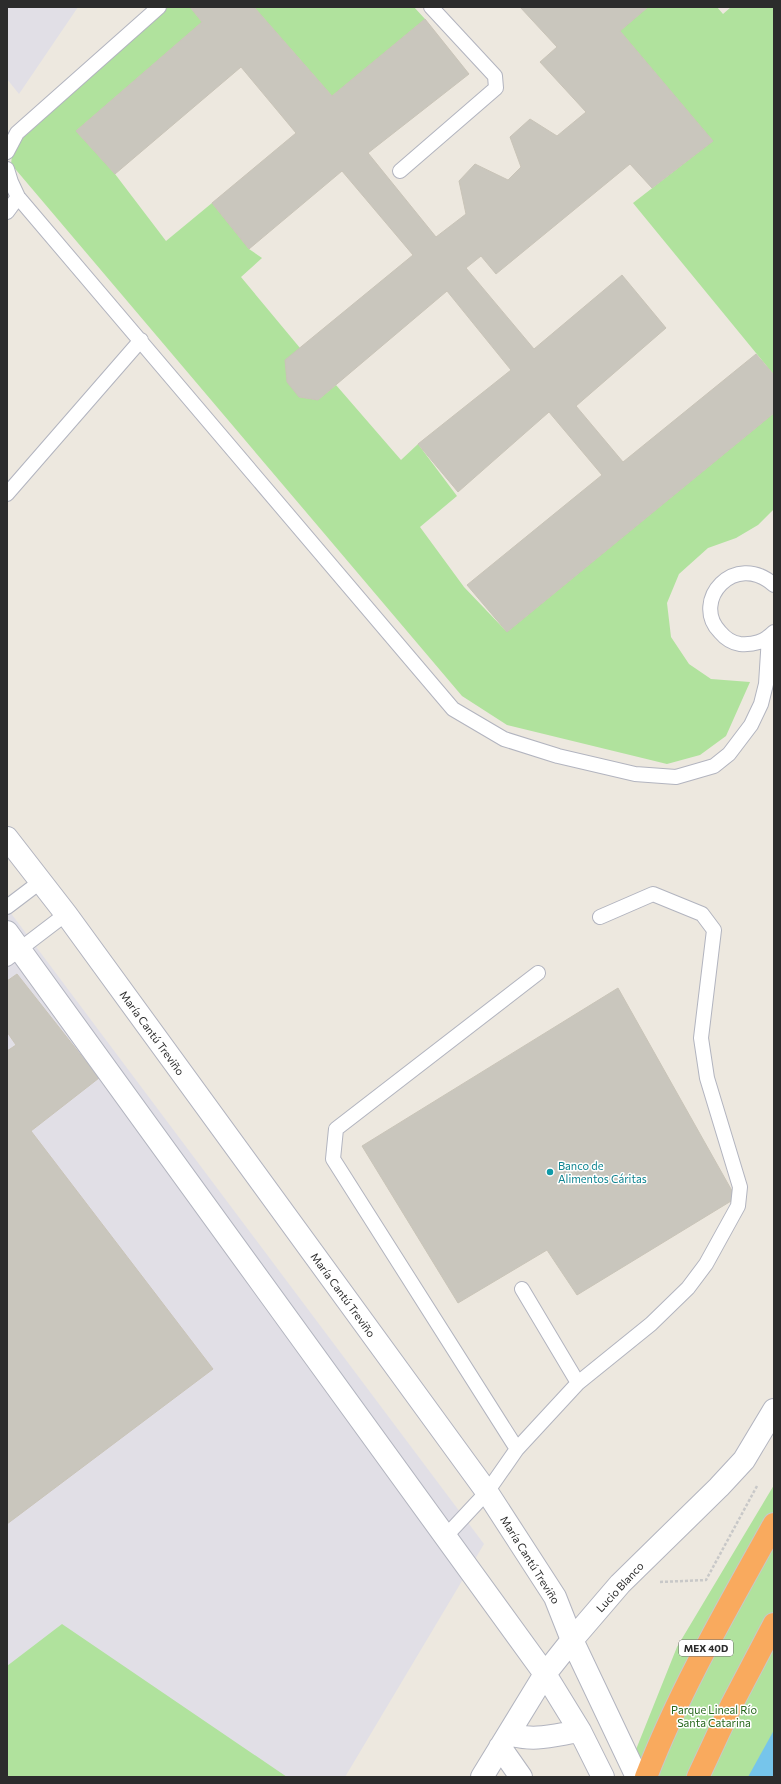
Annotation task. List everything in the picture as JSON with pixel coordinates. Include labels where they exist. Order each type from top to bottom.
[{"type":"highway","name":"MEX 40D","points":[[646,1777],[669,1721],[711,1638],[774,1524]]},
{"type":"highway","points":[[698,1777],[732,1704],[774,1624]]},
{"type":"street","name":"María Cantú Treviño","points":[[7,838],[66,914],[487,1492],[555,1597],[572,1640],[637,1777]]},
{"type":"street","points":[[11,947],[545,1674],[580,1731],[600,1770]]},
{"type":"street","name":"Lucio Blanco","points":[[497,1759],[545,1674],[620,1584],[709,1497],[744,1460],[774,1410]]},
{"type":"street","points":[[521,1777],[497,1759],[526,1739],[536,1739],[580,1731]]},
{"type":"lane","points":[[7,152],[17,133],[159,7]]},
{"type":"lane","points":[[400,171],[496,88],[495,76],[430,7]]},
{"type":"lane","points":[[7,169],[18,197],[453,709],[504,739],[558,756],[635,774],[676,776],[714,766],[729,754],[751,725],[761,704],[766,684],[771,635]]},
{"type":"lane","points":[[7,212],[18,197]]},
{"type":"lane","points":[[7,494],[141,340]]},
{"type":"lane","points":[[771,635],[759,643],[748,645],[736,643],[725,638],[716,629],[711,617],[710,605],[713,593],[721,583],[730,576],[742,572],[754,573],[766,578],[774,585]]},
{"type":"lane","points":[[7,907],[40,882]]},
{"type":"lane","points":[[446,1538],[487,1492],[517,1449],[578,1383],[651,1324],[688,1288],[706,1264],[738,1206],[740,1187],[707,1078],[701,1038],[714,930],[702,914],[653,894],[600,917]]},
{"type":"lane","points":[[11,947],[66,914]]},
{"type":"lane","points":[[517,1449],[333,1159],[336,1129],[538,974]]},
{"type":"lane","points":[[522,1289],[578,1383]]},
{"type":"path","points":[[620,1584],[706,1580],[759,1483]]},
{"type":"shaded area","points":[[7,7],[78,7],[19,94],[7,79]]},
{"type":"shaded area","points":[[7,908],[484,1544],[345,1777],[7,1777]]},
{"type":"green space","points":[[168,7],[190,7],[202,22],[76,131],[115,174],[166,241],[212,203],[249,249],[262,258],[241,277],[300,348],[299,397],[318,400],[336,385],[401,460],[418,444],[457,496],[420,527],[464,587],[507,632],[774,413],[774,509],[758,525],[736,538],[708,548],[679,574],[667,603],[671,637],[689,664],[711,679],[750,682],[726,736],[700,755],[667,764],[507,725],[462,696],[11,164],[13,147]]},
{"type":"green space","points":[[254,7],[414,7],[425,19],[332,96]]},
{"type":"green space","points":[[648,7],[717,7],[723,14],[731,7],[774,7],[774,375],[633,203],[713,141],[620,31]]},
{"type":"green space","name":"Parque Lineal Río Santa Catarina","points":[[774,1485],[774,1777],[625,1777],[677,1647]]},
{"type":"green space","points":[[62,1624],[287,1777],[7,1777],[7,1666]]},
{"type":"water","points":[[774,1730],[774,1777],[748,1777]]},
{"type":"building","points":[[190,7],[254,7],[332,96],[425,19],[469,74],[368,153],[436,237],[466,214],[459,181],[475,164],[508,180],[521,167],[510,137],[530,119],[557,136],[586,112],[540,62],[557,47],[520,7],[648,7],[620,31],[713,141],[652,188],[630,164],[496,274],[481,256],[466,268],[534,349],[622,275],[666,328],[576,406],[623,462],[756,354],[774,375],[774,413],[507,632],[467,585],[602,475],[549,412],[458,492],[418,444],[511,370],[447,291],[318,400],[299,397],[287,382],[285,360],[413,255],[342,171],[249,249],[212,203],[296,133],[241,67],[115,174],[76,131],[202,22]]},
{"type":"building","points":[[17,974],[99,1078],[31,1131],[213,1369],[7,1524],[7,1051],[16,1045],[7,1032],[7,981]]},
{"type":"building","name":"Banco de Alimentos Cáritas","points":[[618,988],[736,1198],[577,1295],[547,1250],[458,1303],[362,1146]]},
{"type":"place","name":"Banco de Alimentos Cáritas","points":[[550,1172]]}]
